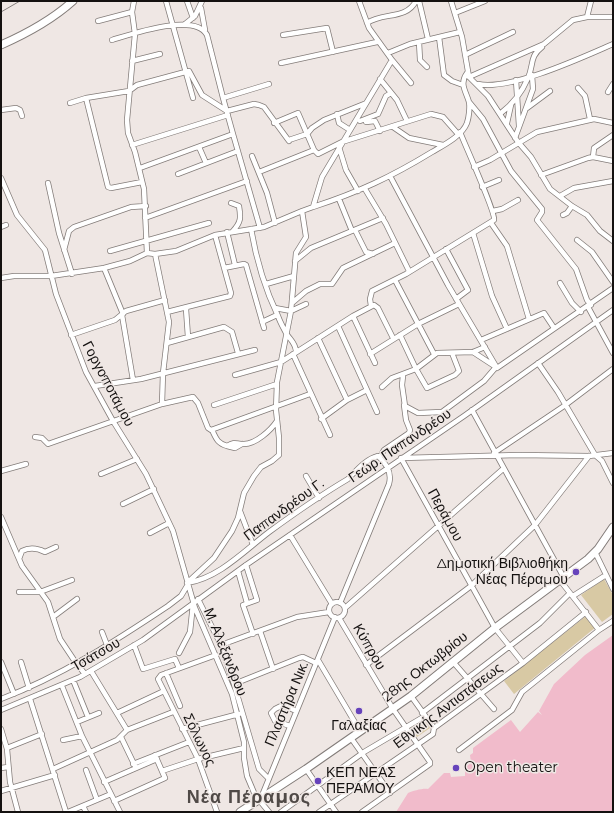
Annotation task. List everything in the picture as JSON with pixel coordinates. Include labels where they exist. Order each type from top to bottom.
[{"type":"main road","points":[[1,45],[55,15],[73,1]]},
{"type":"main road","name":"28ης Οκτωβρίου","points":[[240,812],[306,769],[411,696],[454,663],[495,628],[595,552],[613,527]]},
{"type":"street","points":[[134,1],[132,12],[135,34],[126,120],[132,145],[140,168],[146,206],[145,218],[147,253]]},
{"type":"street","points":[[166,1],[193,98]]},
{"type":"street","points":[[187,1],[193,18]]},
{"type":"street","points":[[359,1],[367,23],[377,42],[388,53],[392,60],[412,83]]},
{"type":"street","points":[[367,23],[375,18],[409,11],[418,1]]},
{"type":"street","points":[[418,1],[428,40]]},
{"type":"street","points":[[451,1],[460,32],[468,75],[488,96],[517,140],[531,157],[550,189],[572,206],[587,215],[600,231],[613,241]]},
{"type":"street","points":[[455,13],[485,1]]},
{"type":"street","points":[[587,16],[591,1]]},
{"type":"street","points":[[590,7],[594,1]]},
{"type":"street","points":[[185,24],[193,18],[201,3]]},
{"type":"street","points":[[201,3],[205,31],[260,228]]},
{"type":"street","points":[[98,21],[132,12]]},
{"type":"street","points":[[613,17],[587,16],[568,23],[557,35],[544,44],[468,75],[464,77],[463,84],[469,102],[483,119],[511,171],[542,209],[542,212],[537,220],[576,269],[596,322],[613,353]]},
{"type":"street","points":[[112,40],[185,24],[200,27],[205,31]]},
{"type":"street","points":[[283,35],[327,28],[332,52]]},
{"type":"street","points":[[388,53],[419,42],[460,32]]},
{"type":"street","points":[[465,55],[513,32]]},
{"type":"street","points":[[439,37],[444,75],[452,81],[463,84]]},
{"type":"street","points":[[281,63],[377,42]]},
{"type":"street","points":[[419,42],[420,60],[427,67]]},
{"type":"street","points":[[517,140],[533,90],[530,69],[533,57],[544,44]]},
{"type":"street","points":[[476,83],[497,84],[531,77],[613,44]]},
{"type":"street","points":[[132,61],[160,54]]},
{"type":"street","points":[[313,208],[320,182],[341,144],[359,120],[364,104],[392,60]]},
{"type":"street","points":[[70,103],[86,98],[129,91],[137,84],[185,71],[190,72],[202,96],[227,113]]},
{"type":"street","points":[[500,113],[512,104],[531,77]]},
{"type":"street","points":[[380,79],[391,93],[407,121]]},
{"type":"street","points":[[516,80],[520,129]]},
{"type":"street","points":[[223,98],[269,84]]},
{"type":"street","points":[[608,92],[613,84]]},
{"type":"street","points":[[578,88],[585,96],[590,119]]},
{"type":"street","points":[[526,109],[550,91]]},
{"type":"street","points":[[359,120],[378,114],[386,96],[391,93]]},
{"type":"street","points":[[86,98],[108,187],[111,188],[142,182]]},
{"type":"street","points":[[1,278],[14,276],[50,276],[72,274],[130,261],[147,253],[156,254],[176,251],[215,235],[260,228],[302,211],[358,192],[390,176],[443,145],[459,133],[467,123],[469,102]]},
{"type":"street","points":[[132,145],[254,104],[259,104],[264,107],[274,123],[289,141],[307,134],[317,124],[337,114],[364,104]]},
{"type":"street","points":[[507,123],[512,104]]},
{"type":"street","points":[[1,110],[16,108],[20,110],[22,116]]},
{"type":"street","points":[[274,123],[298,113],[316,154],[320,154],[341,144],[407,121],[435,114],[443,117],[459,133],[495,217],[491,223],[395,280],[372,291],[370,298],[371,306]]},
{"type":"street","points":[[337,114],[339,123],[350,130]]},
{"type":"street","points":[[474,167],[500,153],[517,140],[537,132],[590,119],[598,119],[613,123]]},
{"type":"street","points":[[359,120],[375,121],[380,131]]},
{"type":"street","points":[[392,127],[409,138],[443,145]]},
{"type":"street","points":[[140,168],[233,134]]},
{"type":"street","points":[[593,157],[594,148],[613,135]]},
{"type":"street","points":[[341,144],[346,170],[358,192]]},
{"type":"street","points":[[200,147],[206,163]]},
{"type":"street","points":[[259,172],[314,150]]},
{"type":"street","points":[[178,174],[238,151]]},
{"type":"street","points":[[252,156],[259,172],[275,223]]},
{"type":"street","points":[[541,175],[593,157],[613,161]]},
{"type":"street","points":[[390,176],[432,257],[486,347],[496,367]]},
{"type":"street","name":"Γοργοποτάμου","points":[[1,178],[17,215],[43,247],[50,276],[86,372],[113,421],[154,489],[178,545],[187,585],[193,603]]},
{"type":"street","points":[[482,187],[499,180]]},
{"type":"street","points":[[145,218],[247,181]]},
{"type":"street","points":[[560,196],[574,188],[613,181]]},
{"type":"street","points":[[48,183],[57,227],[72,274]]},
{"type":"street","points":[[365,188],[383,218],[409,271]]},
{"type":"street","points":[[339,199],[366,252],[373,254]]},
{"type":"street","points":[[493,211],[502,209],[518,200]]},
{"type":"street","points":[[231,203],[239,206],[241,221],[249,229],[277,315],[287,335],[295,345],[295,352],[310,394],[320,418],[330,435]]},
{"type":"street","points":[[64,250],[69,231],[74,227],[131,208],[146,206]]},
{"type":"street","points":[[563,215],[567,213],[572,206]]},
{"type":"street","points":[[302,211],[306,237],[311,248]]},
{"type":"street","points":[[295,261],[311,248],[383,218]]},
{"type":"street","points":[[233,231],[241,221]]},
{"type":"street","points":[[110,251],[208,223]]},
{"type":"street","points":[[491,223],[507,246],[529,319]]},
{"type":"street","points":[[227,232],[235,265]]},
{"type":"street","points":[[473,233],[492,296],[507,329]]},
{"type":"street","points":[[167,312],[186,309],[230,296],[231,293],[215,235]]},
{"type":"street","points":[[1,699],[29,688],[76,664],[174,602],[181,596],[187,585],[219,552],[232,531],[240,511],[244,493],[254,476],[263,465],[272,461],[278,455],[280,444],[276,406],[277,384],[291,311],[295,261],[298,249],[306,237]]},
{"type":"street","points":[[577,240],[592,252],[613,282]]},
{"type":"street","points":[[292,303],[320,284],[332,284],[343,268],[395,243]]},
{"type":"street","points":[[446,249],[468,290],[456,299]]},
{"type":"street","points":[[156,254],[169,322],[163,373],[162,404]]},
{"type":"street","points":[[224,268],[235,265],[246,265],[264,328]]},
{"type":"street","points":[[104,268],[122,315],[133,380]]},
{"type":"street","points":[[266,284],[294,276]]},
{"type":"street","points":[[395,280],[434,354]]},
{"type":"street","points":[[560,283],[572,303],[581,312]]},
{"type":"street","points":[[403,376],[404,403],[409,409],[418,413],[442,412],[484,381],[496,367],[500,366],[554,328],[590,306],[613,288]]},
{"type":"street","points":[[301,307],[304,294]]},
{"type":"street","points":[[71,335],[115,320],[128,310],[165,300]]},
{"type":"street","points":[[275,308],[291,311],[306,304]]},
{"type":"street","points":[[370,354],[400,334],[459,304]]},
{"type":"street","points":[[235,375],[281,362],[371,306],[376,305],[393,338]]},
{"type":"street","points":[[186,309],[188,337]]},
{"type":"street","name":"Γεώρ. Παπανδρέου","points":[[198,599],[387,467],[472,410],[613,310]]},
{"type":"street","points":[[481,340],[546,313],[554,328]]},
{"type":"street","points":[[262,322],[277,315]]},
{"type":"street","points":[[353,316],[375,363]]},
{"type":"street","points":[[338,326],[377,412]]},
{"type":"street","points":[[167,343],[224,327],[228,328],[232,332],[238,353]]},
{"type":"street","points":[[400,334],[425,387],[429,388],[459,371],[452,353]]},
{"type":"street","points":[[318,338],[347,400]]},
{"type":"street","points":[[382,387],[392,378],[403,376],[416,369],[429,360],[434,354],[442,352],[472,352],[486,347]]},
{"type":"street","points":[[95,386],[133,380],[255,350]]},
{"type":"street","points":[[472,352],[496,367]]},
{"type":"street","points":[[538,363],[592,456],[602,462],[613,484]]},
{"type":"street","points":[[495,454],[564,406],[613,369]]},
{"type":"street","points":[[214,405],[277,384]]},
{"type":"street","points":[[320,418],[347,400],[366,390]]},
{"type":"street","points":[[212,430],[310,394]]},
{"type":"street","points":[[35,437],[42,438],[48,444],[162,404],[193,397],[198,402],[208,428],[212,430],[219,444],[227,446],[235,442],[248,444],[263,436],[277,421]]},
{"type":"street","name":"Παπανδρέου Γ.","points":[[187,585],[210,576],[348,479],[357,469],[376,456],[380,457],[384,450],[409,433],[410,430],[406,420],[404,403]]},
{"type":"street","points":[[472,410],[535,525],[561,577],[571,594],[599,630]]},
{"type":"street","points":[[401,458],[495,454],[592,456],[613,453]]},
{"type":"street","points":[[366,665],[472,586],[535,525],[592,456]]},
{"type":"street","points":[[340,602],[390,484],[387,467],[380,457]]},
{"type":"street","name":"Περάμου","points":[[401,458],[495,628],[523,662]]},
{"type":"street","points":[[101,474],[137,459]]},
{"type":"street","points":[[1,471],[26,464]]},
{"type":"street","points":[[221,645],[260,632],[297,617],[329,612],[337,617],[344,614],[345,608],[503,469]]},
{"type":"street","points":[[306,476],[319,498]]},
{"type":"street","points":[[123,504],[154,489]]},
{"type":"street","points":[[240,511],[253,545]]},
{"type":"street","points":[[1,517],[25,571],[48,602],[60,639],[76,664],[85,674]]},
{"type":"street","points":[[150,533],[169,523]]},
{"type":"street","points":[[290,535],[332,604]]},
{"type":"street","points":[[19,559],[22,551],[26,549],[38,548],[45,552],[56,548]]},
{"type":"street","points":[[595,552],[613,588]]},
{"type":"street","points":[[246,566],[257,600],[244,604],[243,607],[253,634]]},
{"type":"street","points":[[238,571],[247,603]]},
{"type":"street","points":[[282,812],[362,754],[402,728],[407,728],[510,645],[540,623],[571,594],[606,575]]},
{"type":"street","points":[[19,592],[40,592],[72,580]]},
{"type":"street","points":[[53,617],[77,599]]},
{"type":"street","name":"Τσάτσου","points":[[1,710],[62,686],[91,671],[134,645],[198,599]]},
{"type":"street","name":"Μ. Αλεξάνδρου","points":[[198,599],[221,645],[234,684],[240,714],[247,776],[255,794],[269,812]]},
{"type":"street","points":[[332,604],[340,602]]},
{"type":"street","points":[[340,602],[345,608]]},
{"type":"street","points":[[179,653],[190,632],[193,603]]},
{"type":"street","name":"Μ. Αλεξάνδρου","points":[[193,603],[228,683],[259,771],[268,778]]},
{"type":"street","points":[[329,612],[332,604]]},
{"type":"street","name":"Εθνικής Αντιστάσεως","points":[[319,812],[375,772],[433,734],[434,728],[523,662],[586,612]]},
{"type":"street","name":"Κύπρου","points":[[337,617],[393,708],[429,759],[430,764],[390,793]]},
{"type":"street","name":"Πλαστήρα Νικ.","points":[[260,800],[296,711],[337,617]]},
{"type":"street","points":[[459,750],[512,710],[522,692],[599,630],[613,621]]},
{"type":"street","points":[[102,632],[108,645]]},
{"type":"street","points":[[260,632],[273,669]]},
{"type":"street","points":[[134,645],[143,669],[175,659],[179,668]]},
{"type":"street","points":[[53,769],[90,753],[121,737],[127,730],[182,705],[166,673],[216,655]]},
{"type":"street","points":[[234,684],[303,657],[317,662],[360,730]]},
{"type":"street","points":[[1,662],[14,694]]},
{"type":"street","points":[[21,662],[29,688]]},
{"type":"street","points":[[454,663],[494,709]]},
{"type":"street","points":[[91,671],[127,730]]},
{"type":"street","name":"Σόλωνος","points":[[166,673],[159,676],[158,679],[198,759],[217,812]]},
{"type":"street","points":[[73,680],[88,717]]},
{"type":"street","points":[[62,686],[82,736],[120,812]]},
{"type":"street","points":[[117,713],[164,691]]},
{"type":"street","points":[[411,696],[434,728]]},
{"type":"street","points":[[30,699],[67,812],[111,794]]},
{"type":"street","points":[[290,726],[274,720],[270,713],[275,708],[283,705],[296,711]]},
{"type":"street","points":[[77,722],[99,713]]},
{"type":"street","points":[[182,729],[240,714]]},
{"type":"street","points":[[1,729],[6,748],[11,789],[18,812]]},
{"type":"street","points":[[6,748],[42,734]]},
{"type":"street","points":[[63,740],[82,736]]},
{"type":"street","points":[[121,737],[134,766]]},
{"type":"street","points":[[351,738],[390,793],[362,812]]},
{"type":"street","points":[[104,782],[134,766],[189,742]]},
{"type":"street","points":[[162,771],[198,759],[244,748]]},
{"type":"street","points":[[114,801],[166,778],[156,757]]},
{"type":"street","points":[[1,768],[8,766]]},
{"type":"street","points":[[306,769],[336,812]]},
{"type":"street","points":[[86,770],[97,800]]},
{"type":"street","points":[[1,791],[55,775]]},
{"type":"street","points":[[83,806],[86,812]]},
{"type":"shaded area","points":[[604,579],[613,595],[613,614],[602,622],[581,595]]},
{"type":"shaded area","points":[[586,616],[596,627],[514,694],[504,681]]},
{"type":"shaded area","points":[[613,635],[613,812],[396,812],[408,793],[421,789],[428,789],[444,773],[450,773],[451,777],[465,776],[465,767],[471,763],[470,755],[473,753],[473,748],[511,720],[520,732],[538,712],[542,715],[539,711],[554,684],[585,655]]},
{"type":"shaded area","points":[[423,718],[430,728],[417,737],[411,727]]},
{"type":"railway","points":[[1,12],[20,1]]},
{"type":"place","name":"Δημοτική Βιβλιοθήκη Νέας Πέραμου","points":[[576,572]]},
{"type":"place","name":"Γαλαξίας","points":[[359,711]]},
{"type":"place","name":"Open theater","points":[[456,768]]},
{"type":"place","name":"ΚΕΠ ΝΕΑΣ ΠΕΡΑΜΟΥ","points":[[318,781]]},
{"type":"district","name":"Νέα Πέραμος","points":[[249,798]]}]
